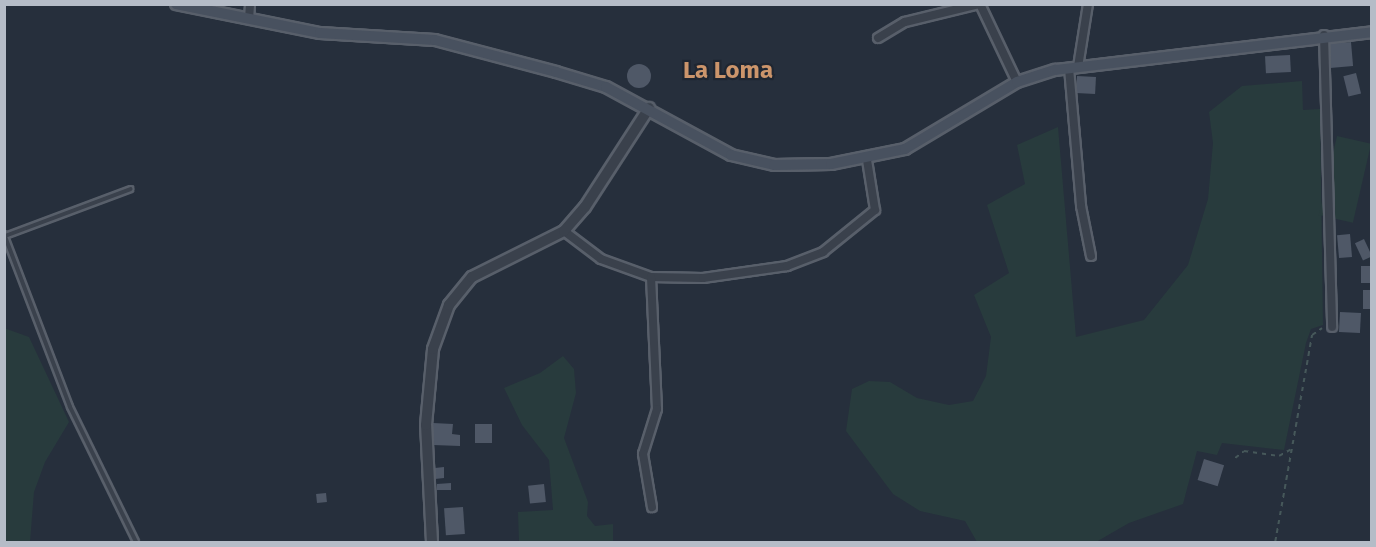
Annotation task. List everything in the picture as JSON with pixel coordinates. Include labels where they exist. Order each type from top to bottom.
[{"type":"main road","points":[[176,4],[338,35],[435,40],[586,80],[649,108],[749,161],[802,165],[867,160],[924,140],[1017,82],[1074,68],[1324,35],[1371,32]]},
{"type":"street","points":[[249,19],[250,4]]},
{"type":"street","points":[[878,38],[905,22],[979,4],[1017,82]]},
{"type":"street","points":[[1088,4],[1074,68],[1080,197],[1091,256]]},
{"type":"street","points":[[1324,35],[1332,327]]},
{"type":"street","points":[[432,543],[426,425],[440,324],[456,293],[472,277],[564,231],[585,207],[649,108]]},
{"type":"street","points":[[564,231],[609,263],[651,277],[745,273],[812,258],[875,210],[867,160]]},
{"type":"street","points":[[651,277],[657,409],[643,454],[652,507]]},
{"type":"lane","points":[[131,189],[5,235],[70,407],[136,543]]},
{"type":"path","points":[[1275,543],[1312,335],[1319,328],[1332,327]]},
{"type":"path","points":[[1235,458],[1244,451],[1284,455],[1291,450]]},
{"type":"shaded area","points":[[1302,81],[1303,110],[1320,109],[1323,325],[1311,329],[1306,343],[1284,450],[1222,443],[1217,455],[1197,451],[1183,504],[1129,523],[1096,542],[977,542],[965,521],[920,511],[893,494],[846,431],[852,389],[869,381],[890,382],[917,398],[949,405],[973,401],[986,376],[991,337],[974,295],[1009,273],[987,205],[1025,184],[1017,145],[1058,127],[1076,337],[1144,320],[1188,265],[1208,199],[1213,143],[1209,112],[1242,86]]},
{"type":"shaded area","points":[[1337,136],[1371,144],[1353,223],[1319,215]]},
{"type":"shaded area","points":[[4,328],[29,337],[69,422],[45,462],[34,492],[30,542],[5,542]]},
{"type":"shaded area","points":[[563,356],[574,369],[576,393],[564,438],[588,502],[587,516],[595,526],[613,524],[613,542],[519,542],[518,512],[553,510],[549,460],[522,425],[504,388],[540,373]]},
{"type":"building","points":[[1351,42],[1353,66],[1330,68],[1328,44]]},
{"type":"building","points":[[1290,55],[1291,72],[1266,73],[1265,56]]},
{"type":"building","points":[[639,64],[644,65],[650,71],[650,81],[644,87],[639,88],[634,87],[628,81],[627,76],[628,71],[634,65]]},
{"type":"building","points":[[1356,73],[1361,93],[1348,97],[1343,76]]},
{"type":"building","points":[[1077,76],[1096,77],[1095,94],[1076,93]]},
{"type":"building","points":[[1350,234],[1352,257],[1339,258],[1337,235]]},
{"type":"building","points":[[1364,239],[1372,256],[1363,260],[1355,243]]},
{"type":"building","points":[[1361,266],[1372,266],[1372,283],[1361,283]]},
{"type":"building","points":[[1363,290],[1372,290],[1372,309],[1363,309]]},
{"type":"building","points":[[1340,312],[1361,313],[1360,333],[1339,332]]},
{"type":"building","points":[[433,423],[453,424],[452,434],[460,435],[460,446],[433,445]]},
{"type":"building","points":[[475,424],[492,424],[492,443],[475,443]]},
{"type":"building","points":[[1204,459],[1224,465],[1218,486],[1198,480]]},
{"type":"building","points":[[444,467],[444,478],[435,479],[435,468]]},
{"type":"building","points":[[451,483],[451,490],[437,490],[437,484]]},
{"type":"building","points":[[544,484],[546,502],[530,504],[528,486]]},
{"type":"building","points":[[326,493],[327,502],[317,503],[316,494]]},
{"type":"building","points":[[463,507],[465,534],[446,535],[444,508]]},
{"type":"district","name":"La Loma","points":[[728,71]]}]
